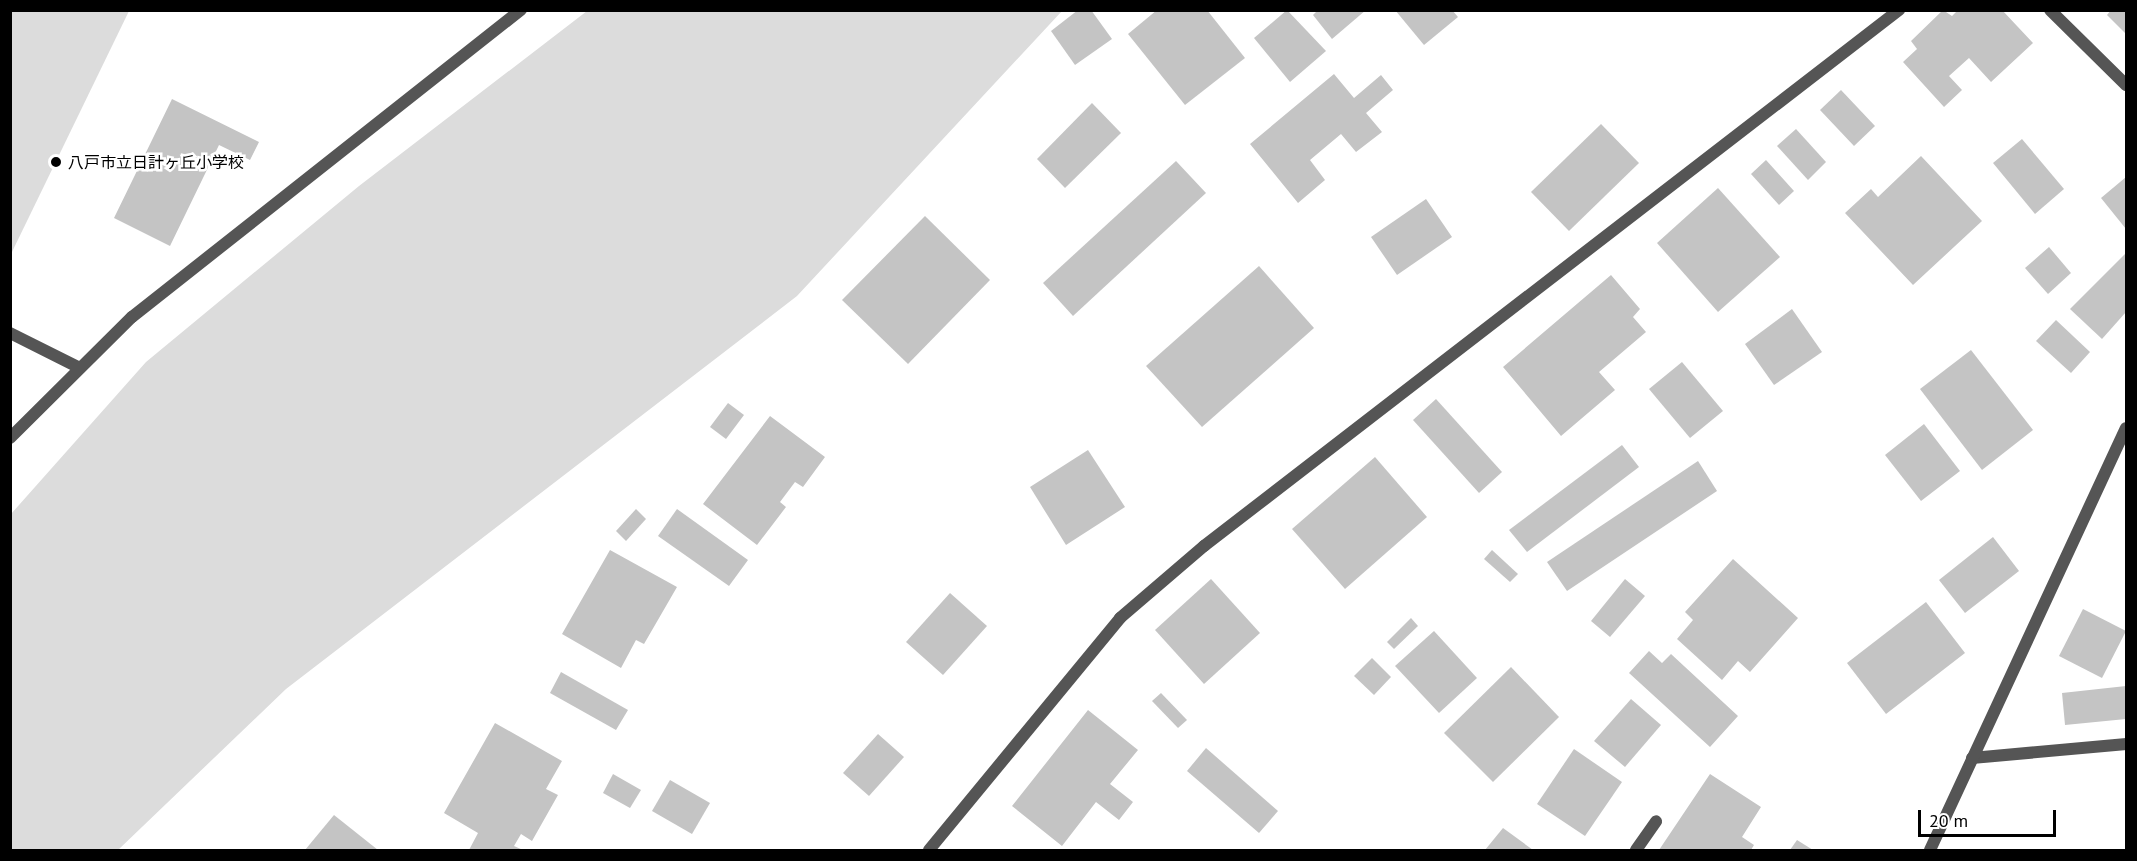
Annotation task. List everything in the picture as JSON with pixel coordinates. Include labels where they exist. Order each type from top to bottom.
[{"type":"street","points":[[10,438],[76,366],[521,10]]},
{"type":"street","points":[[929,850],[1120,618],[1204,546],[1899,10]]},
{"type":"street","points":[[2050,10],[2127,85]]},
{"type":"street","points":[[10,333],[76,366]]},
{"type":"street","points":[[1930,850],[2127,428]]},
{"type":"street","points":[[1972,758],[2127,744]]},
{"type":"street","points":[[1636,850],[1656,821]]},
{"type":"shaded area","points":[[10,11],[129,11],[11,254]]},
{"type":"shaded area","points":[[587,11],[1062,11],[797,296],[286,689],[118,850],[11,850],[11,514],[146,362],[359,186]]},
{"type":"building","points":[[1078,10],[1091,10],[1112,39],[1075,65],[1051,31]]},
{"type":"building","points":[[1157,10],[1207,10],[1245,58],[1185,105],[1128,34]]},
{"type":"building","points":[[1287,10],[1326,51],[1290,82],[1254,38]]},
{"type":"building","points":[[1318,10],[1366,10],[1332,39],[1313,15]]},
{"type":"building","points":[[1395,10],[1452,10],[1458,17],[1424,45]]},
{"type":"building","points":[[1943,10],[1952,16],[1958,10],[2002,10],[2033,43],[1991,82],[1969,58],[1949,76],[1962,90],[1944,107],[1903,62],[1917,49],[1911,41]]},
{"type":"building","points":[[2111,10],[2126,10],[2126,34],[2107,15]]},
{"type":"building","points":[[1334,74],[1354,98],[1381,75],[1393,90],[1366,113],[1382,132],[1356,152],[1341,134],[1310,160],[1325,180],[1298,203],[1250,144]]},
{"type":"building","points":[[1841,90],[1875,126],[1854,146],[1820,110]]},
{"type":"building","points":[[172,99],[259,142],[250,160],[219,145],[170,246],[114,218]]},
{"type":"building","points":[[1092,103],[1121,133],[1065,188],[1037,159]]},
{"type":"building","points":[[1601,124],[1639,163],[1569,231],[1531,192]]},
{"type":"building","points":[[1796,129],[1826,162],[1808,180],[1777,146]]},
{"type":"building","points":[[2022,139],[2064,189],[2035,214],[1993,163]]},
{"type":"building","points":[[1921,156],[1982,221],[1913,285],[1845,213],[1871,189],[1878,197]]},
{"type":"building","points":[[1766,160],[1794,191],[1779,205],[1751,174]]},
{"type":"building","points":[[1176,161],[1206,193],[1073,316],[1043,283]]},
{"type":"building","points":[[2126,177],[2126,229],[2101,198]]},
{"type":"building","points":[[1718,188],[1780,257],[1718,312],[1657,243]]},
{"type":"building","points":[[1426,199],[1452,237],[1397,275],[1371,237]]},
{"type":"building","points":[[925,216],[990,280],[908,364],[842,300]]},
{"type":"building","points":[[2049,247],[2071,273],[2048,294],[2025,268]]},
{"type":"building","points":[[2126,253],[2126,312],[2102,339],[2070,309]]},
{"type":"building","points":[[1259,266],[1314,328],[1202,427],[1146,366]]},
{"type":"building","points":[[1611,275],[1640,309],[1633,317],[1646,332],[1599,372],[1615,390],[1561,436],[1503,367]]},
{"type":"building","points":[[1792,309],[1822,352],[1774,385],[1745,344]]},
{"type":"building","points":[[2056,320],[2090,352],[2071,373],[2036,341]]},
{"type":"building","points":[[1971,350],[2033,430],[1982,470],[1920,389]]},
{"type":"building","points":[[1682,362],[1723,411],[1690,438],[1649,389]]},
{"type":"building","points":[[1436,399],[1502,472],[1479,493],[1413,420]]},
{"type":"building","points":[[728,403],[744,415],[726,439],[710,427]]},
{"type":"building","points":[[770,416],[825,457],[803,487],[795,482],[780,502],[786,507],[757,545],[703,504]]},
{"type":"building","points":[[1924,424],[1960,471],[1921,501],[1885,455]]},
{"type":"building","points":[[1622,445],[1639,467],[1527,552],[1509,530]]},
{"type":"building","points":[[1088,450],[1125,507],[1066,545],[1030,487]]},
{"type":"building","points":[[1375,457],[1427,517],[1345,589],[1292,529]]},
{"type":"building","points":[[1698,461],[1717,491],[1567,591],[1547,562]]},
{"type":"building","points":[[636,509],[646,519],[626,541],[616,531]]},
{"type":"building","points":[[677,509],[748,560],[729,586],[658,536]]},
{"type":"building","points":[[1993,537],[2019,571],[1965,613],[1939,580]]},
{"type":"building","points":[[610,550],[677,587],[644,644],[636,640],[621,668],[562,634]]},
{"type":"building","points":[[1492,550],[1518,574],[1510,582],[1484,559]]},
{"type":"building","points":[[1733,559],[1798,618],[1750,672],[1738,661],[1722,680],[1677,639],[1693,620],[1685,612]]},
{"type":"building","points":[[1211,579],[1260,633],[1204,684],[1155,630]]},
{"type":"building","points":[[1625,579],[1645,596],[1610,637],[1591,621]]},
{"type":"building","points":[[950,593],[987,626],[943,675],[906,642]]},
{"type":"building","points":[[1926,602],[1965,653],[1886,714],[1847,663]]},
{"type":"building","points":[[2083,609],[2126,631],[2102,678],[2059,656]]},
{"type":"building","points":[[1411,618],[1418,626],[1394,649],[1387,642]]},
{"type":"building","points":[[1434,631],[1477,678],[1439,713],[1395,666]]},
{"type":"building","points":[[1649,651],[1662,663],[1671,654],[1738,716],[1710,747],[1629,673]]},
{"type":"building","points":[[1372,658],[1391,677],[1374,695],[1354,676]]},
{"type":"building","points":[[1511,667],[1559,717],[1493,782],[1444,733]]},
{"type":"building","points":[[561,672],[628,710],[616,730],[550,693]]},
{"type":"building","points":[[2126,686],[2126,719],[2065,725],[2062,693]]},
{"type":"building","points":[[1161,693],[1187,720],[1178,728],[1152,701]]},
{"type":"building","points":[[1631,699],[1661,725],[1625,767],[1594,741]]},
{"type":"building","points":[[1088,710],[1138,750],[1110,784],[1133,802],[1119,820],[1096,802],[1062,846],[1012,806]]},
{"type":"building","points":[[495,723],[562,761],[546,789],[558,795],[532,841],[521,834],[514,846],[523,850],[469,850],[478,833],[444,813]]},
{"type":"building","points":[[878,734],[904,757],[869,796],[843,773]]},
{"type":"building","points":[[1206,748],[1278,811],[1259,833],[1187,771]]},
{"type":"building","points":[[1574,749],[1622,782],[1585,836],[1537,804]]},
{"type":"building","points":[[613,774],[641,790],[630,808],[603,793]]},
{"type":"building","points":[[1710,774],[1761,807],[1742,837],[1754,845],[1751,850],[1659,850]]},
{"type":"building","points":[[670,780],[710,803],[692,834],[652,811]]},
{"type":"building","points":[[334,815],[378,850],[305,850]]},
{"type":"building","points":[[1503,828],[1533,850],[1485,850]]},
{"type":"building","points":[[1797,840],[1813,850],[1790,850]]},
{"type":"place","name":"八戸市立日計ヶ丘小学校","points":[[56,162]]}]
